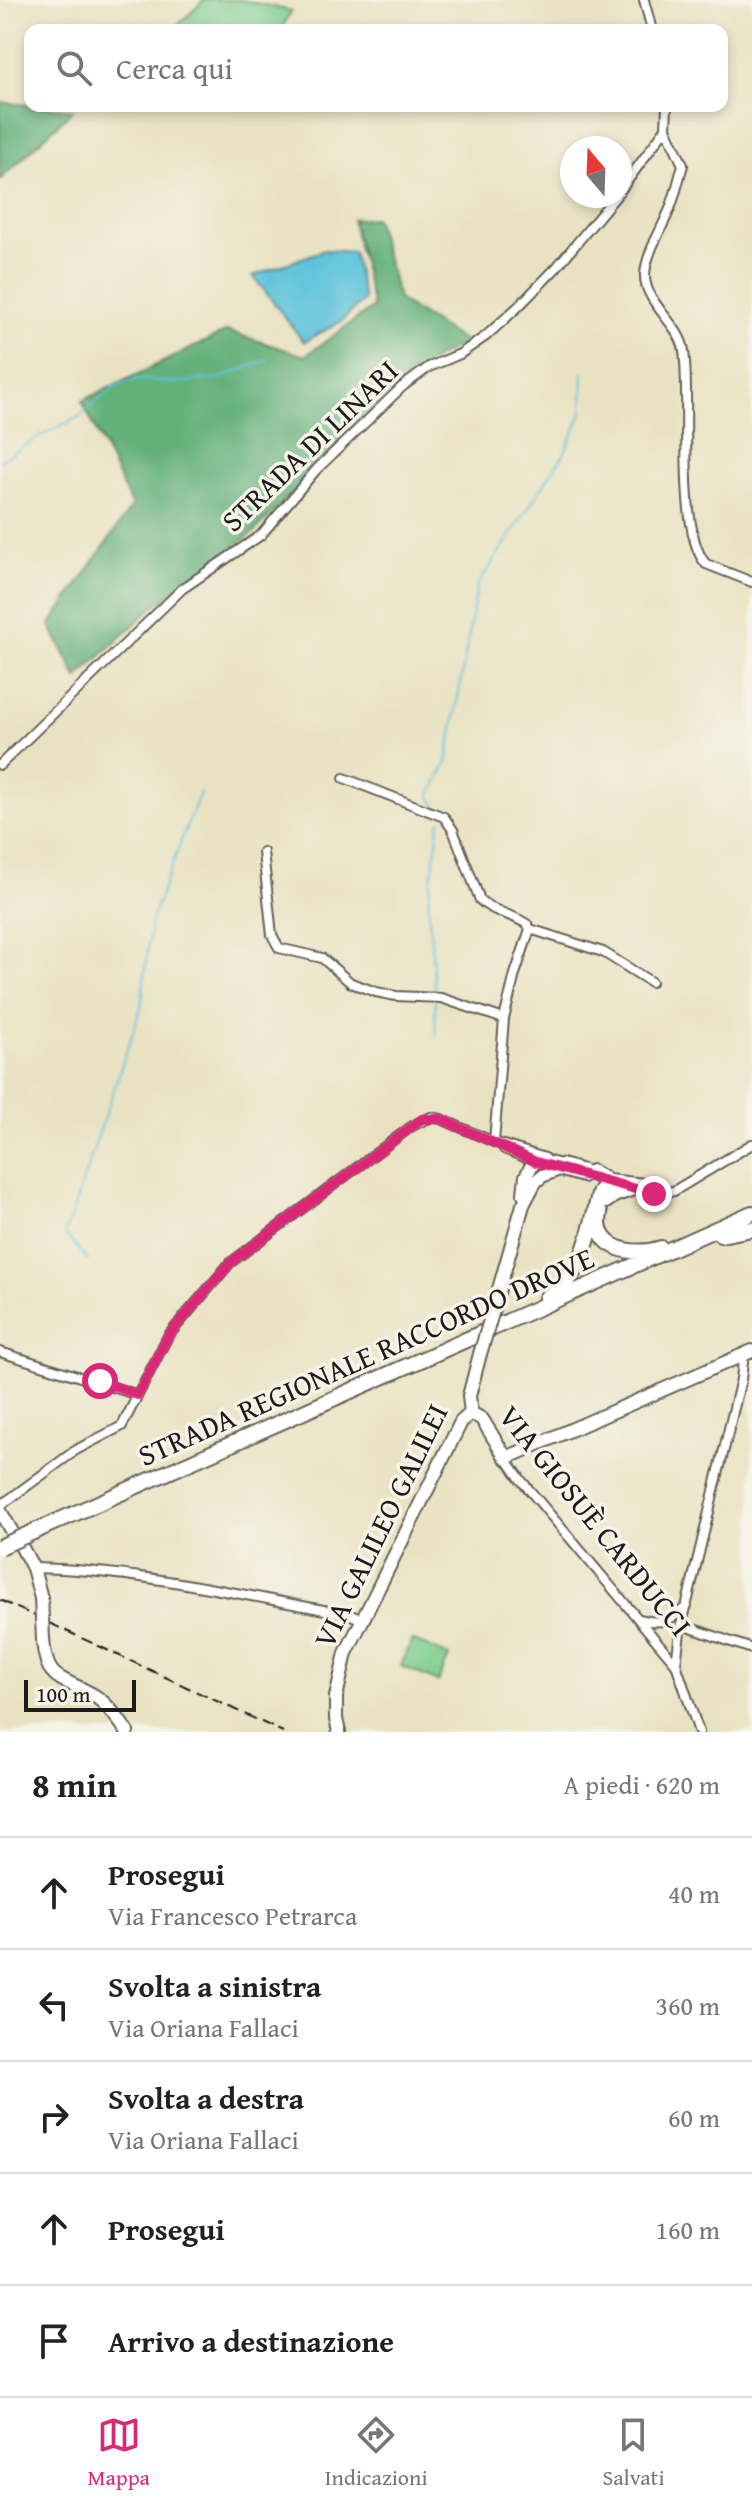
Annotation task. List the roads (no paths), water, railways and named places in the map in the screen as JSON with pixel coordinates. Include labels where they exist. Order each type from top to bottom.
[{"type":"main road","points":[[586,1172],[608,1182],[638,1188]]},
{"type":"main road","points":[[586,1172],[602,1200]]},
{"type":"main road","points":[[608,1182],[601,1189],[599,1218],[603,1236],[616,1248],[635,1253],[661,1248],[752,1206]]},
{"type":"main road","points":[[450,1348],[472,1331],[549,1297],[565,1284],[583,1257],[602,1200],[638,1188]]},
{"type":"main road","name":"STRADA REGIONALE RACCORDO DROVE","points":[[0,1547],[752,1213]]},
{"type":"main road","points":[[580,1291],[611,1284],[729,1232],[752,1229]]},
{"type":"street","points":[[644,0],[650,24]]},
{"type":"street","points":[[667,112],[666,128],[683,165],[672,204],[648,261],[645,278],[684,348],[685,437],[691,530],[706,564],[752,582]]},
{"type":"street","points":[[632,175],[666,128]]},
{"type":"street","name":"STRADA DI LINARI","points":[[0,765],[182,589],[261,535],[316,470],[402,387],[429,367],[460,354],[486,336],[519,306],[564,259],[606,208]]},
{"type":"street","points":[[344,778],[444,817],[453,830],[480,900],[485,905],[525,922],[530,929],[603,952],[651,982]]},
{"type":"street","points":[[263,852],[272,935],[279,948],[322,958],[351,983],[376,992],[436,997],[504,1019]]},
{"type":"street","points":[[490,1140],[504,1019],[530,929]]},
{"type":"street","points":[[12,1532],[0,1508],[76,1450],[122,1426],[168,1336],[230,1263],[422,1119],[441,1119],[536,1162],[586,1172]]},
{"type":"street","points":[[520,1153],[638,1188],[662,1189],[681,1185],[752,1144]]},
{"type":"street","points":[[520,1153],[531,1180],[559,1169]]},
{"type":"street","points":[[536,1162],[586,1172]]},
{"type":"street","name":"VIA GALILEO GALILEI","points":[[339,1732],[336,1711],[340,1671],[346,1653],[459,1425],[471,1413],[469,1399],[480,1354],[531,1180],[530,1167],[536,1162]]},
{"type":"street","points":[[0,1352],[138,1395]]},
{"type":"street","points":[[506,1458],[748,1352]]},
{"type":"street","points":[[699,1732],[676,1664],[682,1625],[748,1352]]},
{"type":"street","name":"VIA GIOSUÈ CARDUCCI","points":[[471,1413],[480,1417],[521,1480],[676,1664]]},
{"type":"street","points":[[20,1544],[33,1568],[41,1598],[44,1658],[48,1667],[61,1680],[102,1701],[127,1732]]},
{"type":"street","points":[[33,1568],[168,1582],[351,1615],[363,1620]]},
{"type":"street","points":[[639,1619],[667,1622],[687,1606]]},
{"type":"street","points":[[682,1625],[752,1649]]},
{"type":"water","points":[[324,250],[353,252],[364,300],[342,321],[304,342],[253,276]]},
{"type":"waterway","points":[[0,461],[79,417],[114,386],[136,379],[173,383],[221,378],[267,360]]},
{"type":"waterway","points":[[438,810],[430,795],[447,763],[477,586],[564,454],[582,414],[583,373]]},
{"type":"waterway","points":[[88,1260],[65,1234],[141,1008],[151,920],[201,790]]},
{"type":"waterway","points":[[435,995],[428,901],[440,821]]},
{"type":"waterway","points":[[435,1001],[436,1036]]},
{"type":"railway","points":[[0,1600],[283,1732]]}]
